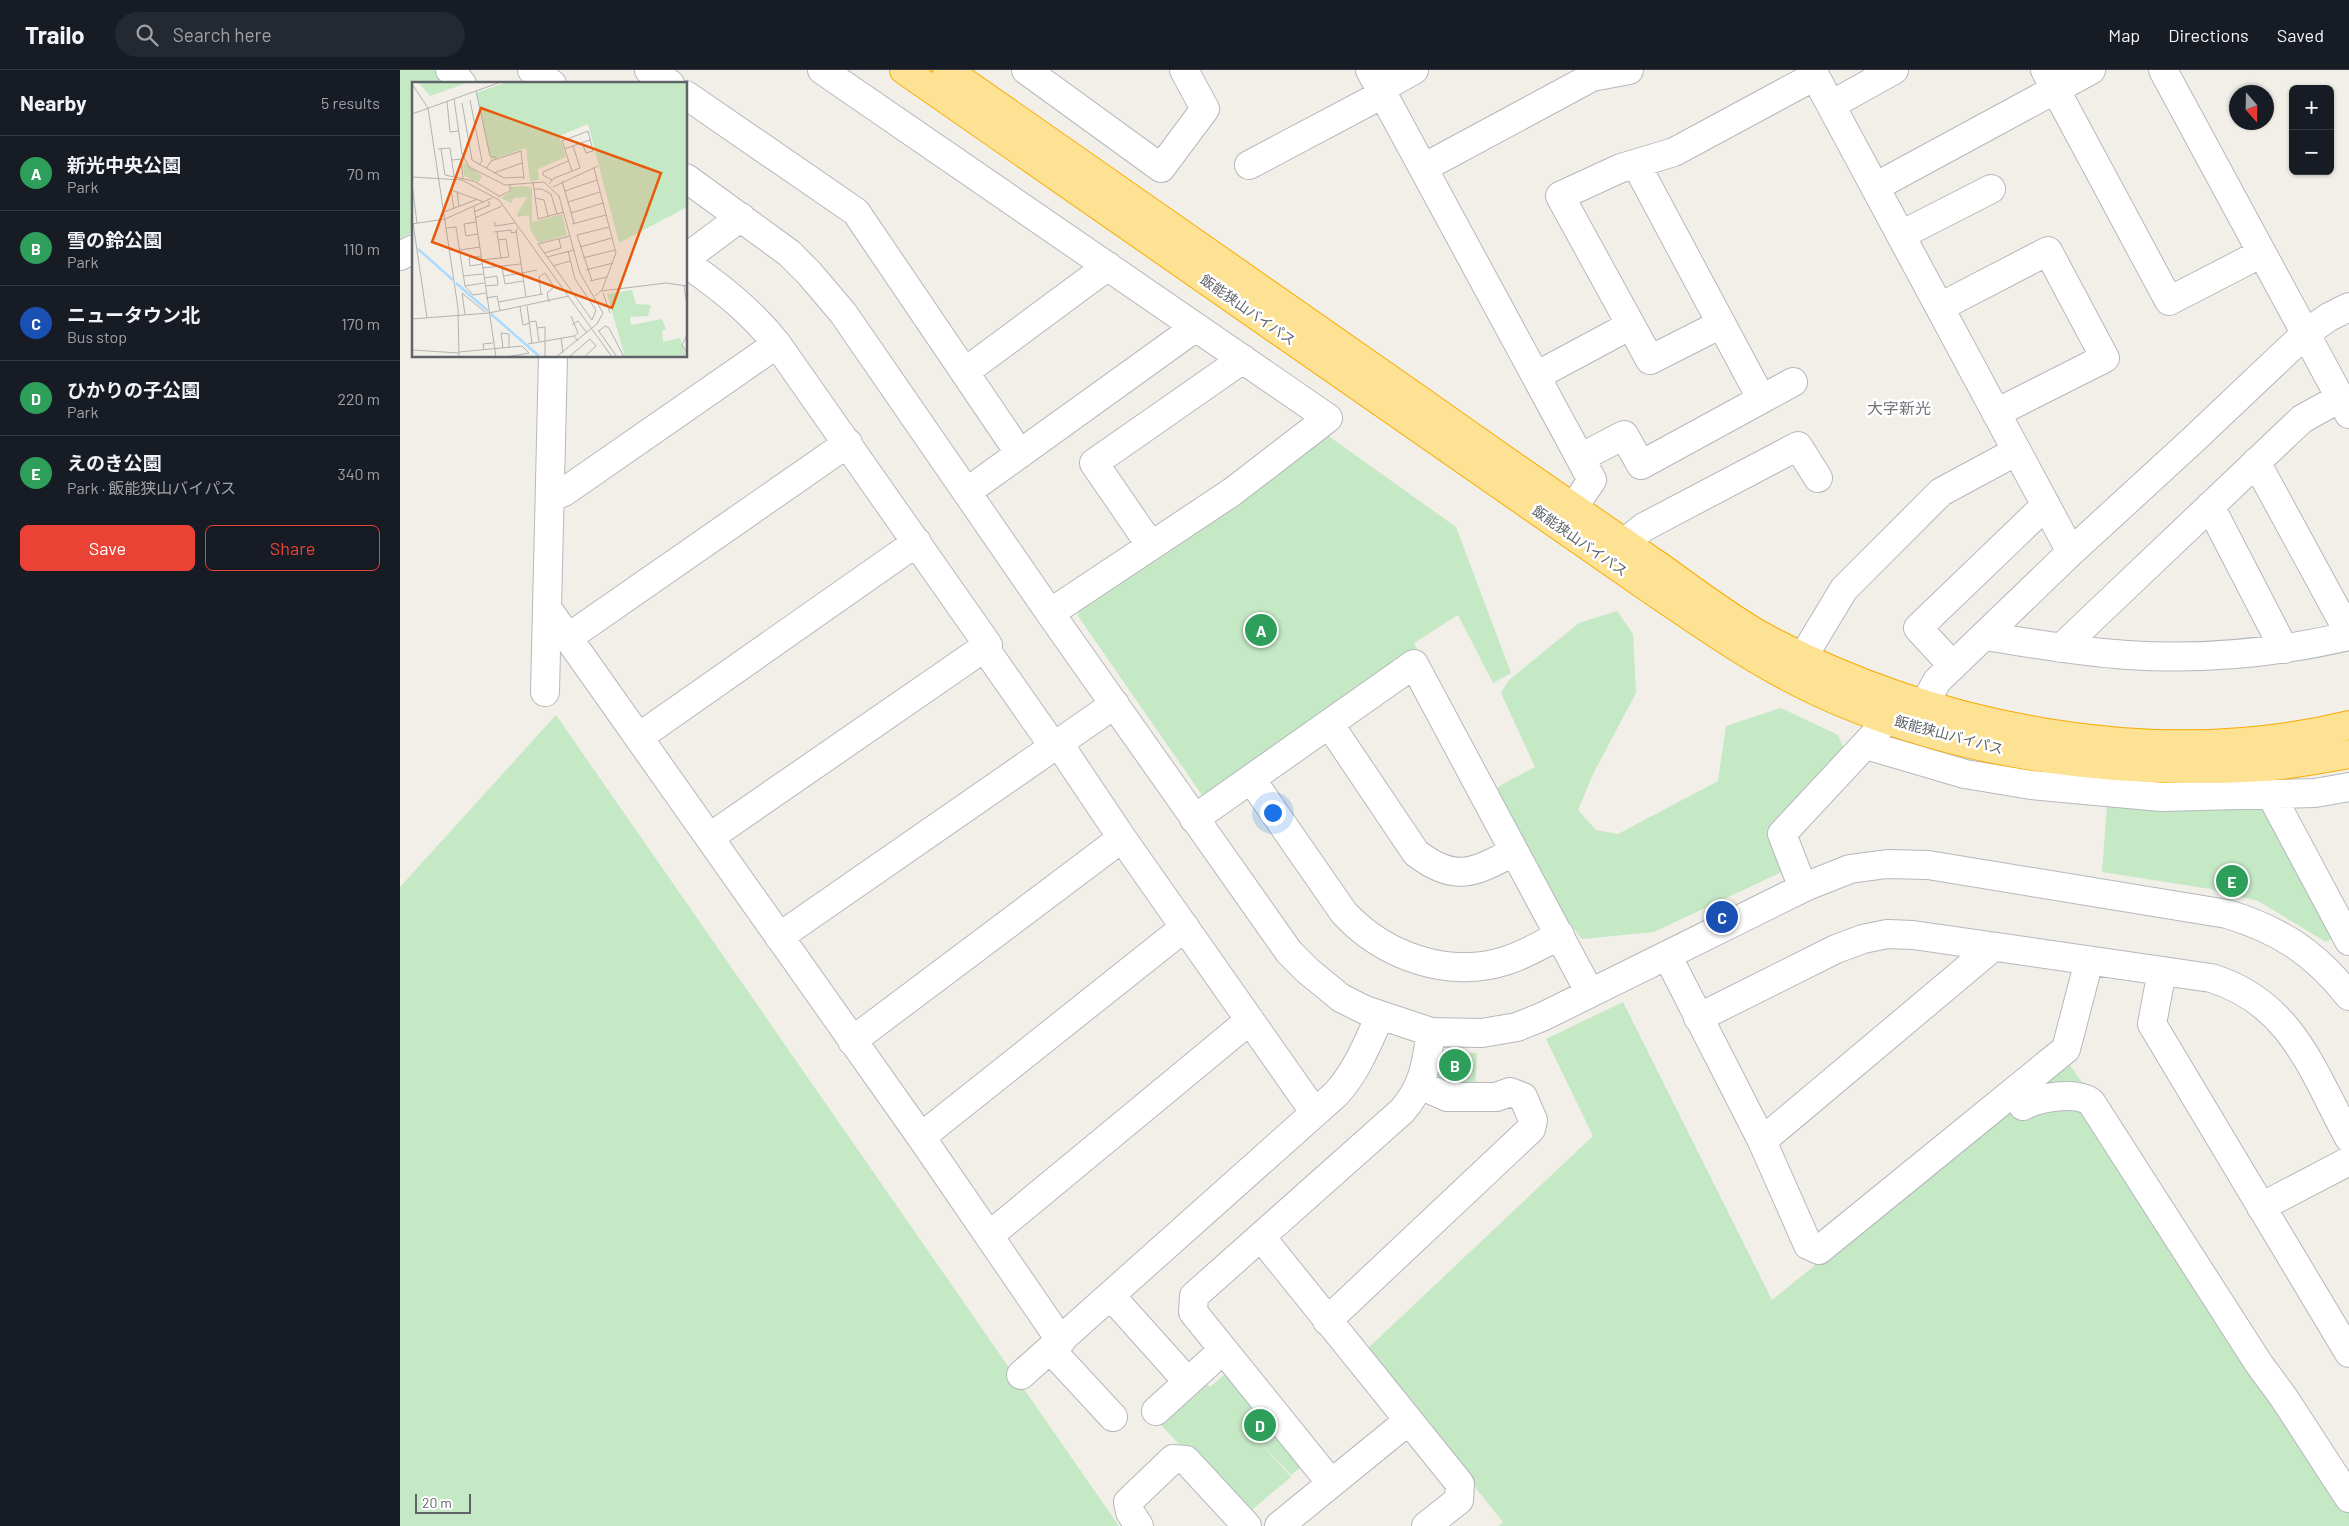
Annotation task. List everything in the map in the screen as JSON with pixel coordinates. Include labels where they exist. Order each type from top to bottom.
[{"type":"highway","name":"飯能狭山バイパス","points":[[904,70],[1644,585],[1753,658],[1816,691],[1923,731],[2057,760],[2121,768],[2229,769],[2281,766],[2349,754]]},
{"type":"highway","name":"飯能狭山バイパス","points":[[947,70],[1624,543],[1755,632],[1803,657],[1890,694],[1990,721],[2059,734],[2124,743],[2228,744],[2280,738],[2349,726]]},
{"type":"street","points":[[450,70],[460,82]]},
{"type":"street","points":[[532,70],[549,82]]},
{"type":"street","points":[[649,70],[667,82]]},
{"type":"street","points":[[1026,70],[1161,168],[1205,110],[1184,70]]},
{"type":"street","points":[[1250,165],[1377,84],[1414,70]]},
{"type":"street","points":[[1423,168],[1590,74],[1629,70]]},
{"type":"street","points":[[1831,105],[1894,70]]},
{"type":"street","points":[[1875,187],[2050,79],[2090,70]]},
{"type":"street","points":[[2060,648],[2302,419],[2345,406],[2163,70]]},
{"type":"street","points":[[826,71],[1328,418],[1232,492],[1050,613]]},
{"type":"street","points":[[1721,324],[1650,360],[1560,196],[1636,164],[1674,152],[1814,73],[2071,552]]},
{"type":"street","points":[[2050,79],[2169,301],[2262,253]]},
{"type":"street","points":[[1377,84],[1592,480],[1573,508]]},
{"type":"street","points":[[688,96],[856,212],[966,371],[1020,454]]},
{"type":"street","points":[[1636,164],[1760,398]]},
{"type":"street","points":[[688,179],[789,253],[829,295],[968,490],[1050,613],[1289,952],[1308,971],[1342,998],[1380,1016],[1431,1032],[1482,1033],[1517,1027],[1803,888],[1850,869],[1887,864],[1928,864],[2197,907],[2254,922],[2277,932],[2319,962],[2349,996]]},
{"type":"street","points":[[1901,235],[1991,189]]},
{"type":"street","points":[[688,257],[741,217]]},
{"type":"street","points":[[400,256],[412,250]]},
{"type":"street","points":[[1940,307],[2048,251],[2105,358],[1996,413]]},
{"type":"street","points":[[688,259],[759,321],[777,344],[988,645],[710,837]]},
{"type":"street","points":[[966,371],[1108,266]]},
{"type":"street","points":[[1925,703],[1937,681],[2071,552],[2306,333],[2329,316],[2349,306]]},
{"type":"street","points":[[1536,376],[1631,325]]},
{"type":"street","points":[[968,490],[1196,327]]},
{"type":"street","points":[[550,498],[564,492],[777,344]]},
{"type":"street","points":[[545,692],[552,358]]},
{"type":"street","points":[[1151,546],[1094,463],[1243,359]]},
{"type":"street","points":[[1580,458],[1624,435],[1641,465],[1760,398],[1793,382]]},
{"type":"street","points":[[569,637],[848,443]]},
{"type":"street","points":[[1624,543],[1644,527],[1798,446],[1818,478]]},
{"type":"street","points":[[1803,657],[1844,589],[1941,492],[2017,452]]},
{"type":"street","points":[[1984,636],[2060,648],[2127,655],[2175,657],[2220,656],[2284,649],[2349,635],[2256,462]]},
{"type":"street","points":[[1953,666],[1918,628],[2046,505]]},
{"type":"street","points":[[2210,506],[2284,649]]},
{"type":"street","points":[[639,737],[917,542]]},
{"type":"street","points":[[547,608],[990,1235],[1056,1345],[1114,1417]]},
{"type":"street","points":[[984,647],[1186,927],[1315,1113]]},
{"type":"street","points":[[1194,819],[1414,664],[1590,993]]},
{"type":"street","points":[[779,937],[1114,704]]},
{"type":"street","points":[[1803,888],[1782,834],[1866,745],[1885,718]]},
{"type":"street","points":[[1330,725],[1416,853],[1430,863],[1440,868],[1457,872],[1475,871],[1513,852]]},
{"type":"street","points":[[1866,745],[1964,774],[2031,785],[2161,797],[2315,793],[2349,787]]},
{"type":"street","points":[[1251,779],[1344,912],[1360,930],[1381,944],[1418,961],[1444,965],[1482,966],[1508,960],[1560,935]]},
{"type":"street","points":[[2271,795],[2349,941]]},
{"type":"street","points":[[852,1041],[1122,838]]},
{"type":"street","points":[[922,1137],[1186,927]]},
{"type":"street","points":[[1698,1018],[1836,949],[1863,939],[1887,934],[1913,935],[2211,978],[2230,983],[2252,995],[2269,1008],[2285,1025],[2299,1046],[2349,1138]]},
{"type":"street","points":[[1762,1141],[1994,947]]},
{"type":"street","points":[[1667,955],[1762,1141],[1808,1246],[1819,1250],[2066,1049],[2089,961]]},
{"type":"street","points":[[2162,971],[2152,1024],[2349,1353]]},
{"type":"street","points":[[1021,1374],[1056,1345],[1336,1094],[1354,1072],[1380,1016]]},
{"type":"street","points":[[990,1235],[1250,1020]]},
{"type":"street","points":[[1331,1483],[1193,1312],[1194,1296],[1402,1111],[1420,1085],[1426,1064],[1431,1032]]},
{"type":"street","points":[[1328,1321],[1531,1129],[1533,1120],[1523,1097],[1510,1092],[1496,1097],[1447,1097],[1420,1085]]},
{"type":"street","points":[[2022,1106],[2031,1101],[2075,1095],[2083,1096],[2091,1102],[2259,1364],[2284,1398],[2349,1498]]},
{"type":"street","points":[[2261,1206],[2349,1161]]},
{"type":"street","points":[[1261,1237],[1460,1484],[1459,1500],[1426,1526]]},
{"type":"street","points":[[1111,1296],[1188,1382]]},
{"type":"street","points":[[1156,1411],[1223,1350]]},
{"type":"street","points":[[1279,1526],[1408,1420]]},
{"type":"street","points":[[1140,1526],[1130,1512],[1128,1502],[1173,1459],[1186,1460],[1247,1526]]},
{"type":"green space","points":[[400,70],[435,70],[444,82],[412,82],[412,232],[400,239]]},
{"type":"green space","points":[[1327,435],[1456,527],[1511,673],[1493,683],[1458,615],[1414,643],[1418,651],[1210,797],[1202,795],[1078,616],[1080,608]]},
{"type":"green space","points":[[1617,611],[1633,634],[1636,693],[1594,772],[1578,810],[1596,830],[1618,834],[1718,781],[1726,726],[1781,708],[1838,735],[1846,753],[1775,826],[1790,868],[1654,932],[1582,939],[1553,902],[1495,798],[1499,786],[1535,767],[1501,693],[1509,680],[1579,623]]},
{"type":"green space","points":[[556,715],[1119,1526],[400,1526],[400,887]]},
{"type":"green space","points":[[2107,806],[2259,806],[2269,812],[2337,935],[2326,942],[2258,901],[2210,889],[2102,872]]},
{"type":"green space","points":[[1623,1002],[1772,1300],[2067,1061],[2096,1102],[2349,1491],[2349,1526],[1499,1526],[1503,1522],[1365,1351],[1593,1136],[1546,1039]]},
{"type":"green space","points":[[1435,1052],[1477,1053],[1475,1089],[1435,1085]]},
{"type":"green space","points":[[1231,1369],[1305,1464],[1291,1475],[1255,1437],[1291,1477],[1246,1515],[1160,1424],[1204,1381],[1210,1387]]},
{"type":"place","name":"新光中央公園","points":[[1261,630]]},
{"type":"place","name":"えのき公園","points":[[2232,881]]},
{"type":"place","name":"ニュータウン北","points":[[1722,917]]},
{"type":"place","name":"雪の鈴公園","points":[[1455,1065]]},
{"type":"place","name":"ひかりの子公園","points":[[1260,1425]]},
{"type":"district","name":"大字新光","points":[[1899,408]]}]
